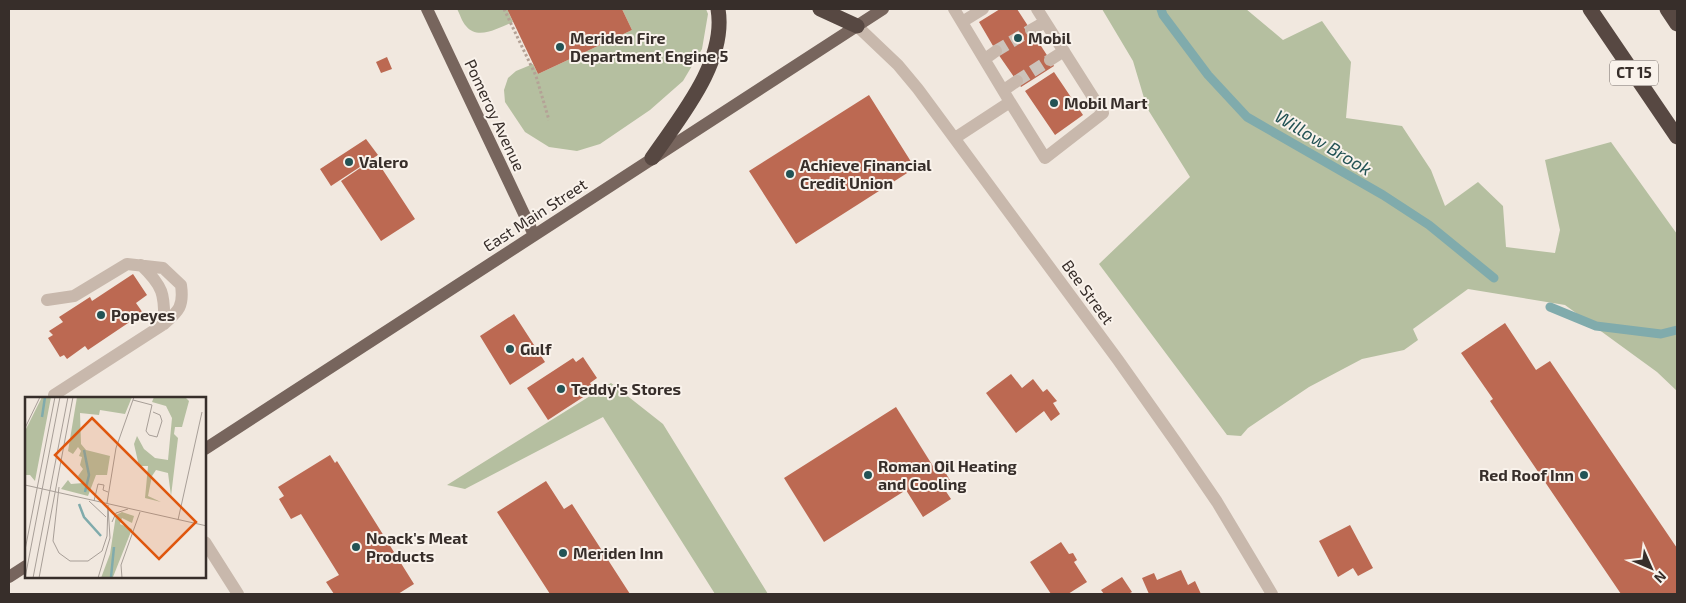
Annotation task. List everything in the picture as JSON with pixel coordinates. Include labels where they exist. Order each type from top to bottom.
[{"type":"highway","points":[[652,158],[689,103],[713,60],[719,31],[718,9]]},
{"type":"highway","points":[[820,9],[857,26]]},
{"type":"highway","points":[[844,9],[857,26]]},
{"type":"highway","name":"CT 15","points":[[1590,9],[1677,137]]},
{"type":"highway","points":[[1667,9],[1677,24]]},
{"type":"main road","name":"Pomeroy Avenue","points":[[426,9],[534,235]]},
{"type":"main road","name":"East Main Street","points":[[206,448],[882,9]]},
{"type":"main road","points":[[9,577],[25,567]]},
{"type":"street","points":[[954,9],[1045,158],[1103,113],[1037,9]]},
{"type":"street","points":[[962,22],[983,9]]},
{"type":"street","points":[[1031,30],[1045,22]]},
{"type":"street","name":"Bee Street","points":[[857,26],[898,65],[918,89],[1118,360],[1227,519],[1272,594]]},
{"type":"street","points":[[985,59],[996,51]]},
{"type":"street","points":[[1050,60],[1064,51]]},
{"type":"street","points":[[1004,90],[1017,81]]},
{"type":"street","points":[[954,138],[1010,102]]},
{"type":"street","points":[[47,300],[74,296],[127,264],[163,268],[182,285],[183,300],[174,315],[164,324],[54,395]]},
{"type":"street","points":[[141,265],[151,274],[165,302],[164,324]]},
{"type":"street","points":[[206,544],[238,594]]},
{"type":"path","points":[[504,9],[536,76],[549,120]]},
{"type":"green space","points":[[457,9],[507,9],[513,22],[489,32],[477,32],[471,30],[465,24]]},
{"type":"green space","points":[[622,9],[706,9],[708,14],[702,49],[683,81],[650,110],[600,144],[577,151],[549,147],[525,132],[505,102],[504,90],[508,78],[516,71],[533,64],[538,74],[632,30]]},
{"type":"green space","points":[[1102,9],[1246,9],[1283,40],[1322,21],[1351,62],[1346,118],[1402,126],[1431,170],[1445,206],[1478,182],[1503,206],[1506,247],[1555,253],[1560,230],[1545,160],[1611,142],[1677,234],[1677,391],[1657,372],[1565,305],[1468,289],[1413,329],[1418,340],[1404,350],[1362,359],[1309,387],[1248,428],[1241,436],[1227,435],[1099,264],[1190,177],[1147,108],[1133,61]]},
{"type":"green space","points":[[611,383],[663,424],[768,594],[715,594],[603,417],[465,489],[447,485]]},
{"type":"building","name":"Meriden Fire Department Engine 5","points":[[507,9],[622,9],[632,30],[538,74]]},
{"type":"building","points":[[1000,9],[1017,9],[1054,66],[1021,87],[979,22]]},
{"type":"building","points":[[387,57],[392,69],[381,73],[376,62]]},
{"type":"building","name":"Mobil Mart","points":[[1054,72],[1083,115],[1055,135],[1025,91]]},
{"type":"building","points":[[869,95],[915,168],[796,244],[749,171]]},
{"type":"building","name":"Valero","points":[[366,139],[378,155],[331,186],[320,169]]},
{"type":"building","points":[[375,158],[415,219],[381,241],[341,181]]},
{"type":"building","name":"Popeyes","points":[[133,274],[147,295],[136,303],[143,313],[88,350],[85,346],[67,359],[64,355],[60,357],[48,338],[53,335],[49,331],[63,322],[59,317],[90,297],[92,301]]},
{"type":"building","points":[[514,314],[545,362],[510,385],[480,336]]},
{"type":"building","name":"Red Roof Inn","points":[[1505,323],[1536,370],[1550,361],[1677,548],[1677,594],[1621,594],[1490,401],[1493,399],[1461,353]]},
{"type":"building","name":"Teddy's Stores","points":[[583,357],[597,378],[590,383],[594,390],[548,420],[527,388],[573,358],[576,362]]},
{"type":"building","points":[[1011,374],[1022,388],[1033,379],[1043,392],[1047,389],[1057,401],[1053,403],[1060,414],[1051,421],[1044,411],[1016,433],[986,393]]},
{"type":"building","name":"Roman Oil Heating and Cooling","points":[[896,407],[936,471],[942,467],[951,482],[943,487],[951,499],[923,517],[906,490],[824,542],[784,478]]},
{"type":"building","name":"Noack's Meat Products","points":[[330,455],[335,463],[337,461],[414,584],[398,594],[334,594],[326,582],[339,575],[301,514],[291,519],[279,499],[284,496],[278,487]]},
{"type":"building","name":"Meriden Inn","points":[[546,481],[564,509],[572,504],[630,594],[550,594],[497,512]]},
{"type":"building","points":[[1350,525],[1373,568],[1358,576],[1353,568],[1338,577],[1319,541]]},
{"type":"building","points":[[1061,542],[1069,554],[1073,553],[1077,560],[1074,562],[1087,582],[1068,594],[1051,594],[1030,562]]},
{"type":"building","points":[[1181,570],[1188,585],[1195,581],[1201,594],[1149,594],[1142,578],[1154,573],[1157,580]]},
{"type":"building","points":[[1122,577],[1132,592],[1128,594],[1104,594],[1101,590]]},
{"type":"waterway","name":"Willow Brook","points":[[1161,9],[1163,15],[1208,75],[1247,117],[1383,195],[1429,225],[1494,278]]},
{"type":"waterway","name":"Willow Brook","points":[[1550,307],[1596,326],[1661,334],[1677,330]]},
{"type":"tunnel","points":[[996,51],[1031,30]]},
{"type":"tunnel","points":[[1017,81],[1050,60]]},
{"type":"place","name":"Mobil","points":[[1018,38]]},
{"type":"place","name":"Meriden Fire Department Engine 5","points":[[560,47]]},
{"type":"place","name":"Mobil Mart","points":[[1054,103]]},
{"type":"place","name":"Valero","points":[[349,162]]},
{"type":"place","name":"Achieve Financial Credit Union","points":[[790,174]]},
{"type":"place","name":"Popeyes","points":[[101,315]]},
{"type":"place","name":"Gulf","points":[[510,349]]},
{"type":"place","name":"Teddy's Stores","points":[[561,389]]},
{"type":"place","name":"Roman Oil Heating and Cooling","points":[[868,475]]},
{"type":"place","name":"Red Roof Inn","points":[[1584,475]]},
{"type":"place","name":"Noack's Meat Products","points":[[356,547]]},
{"type":"place","name":"Meriden Inn","points":[[563,553]]}]
